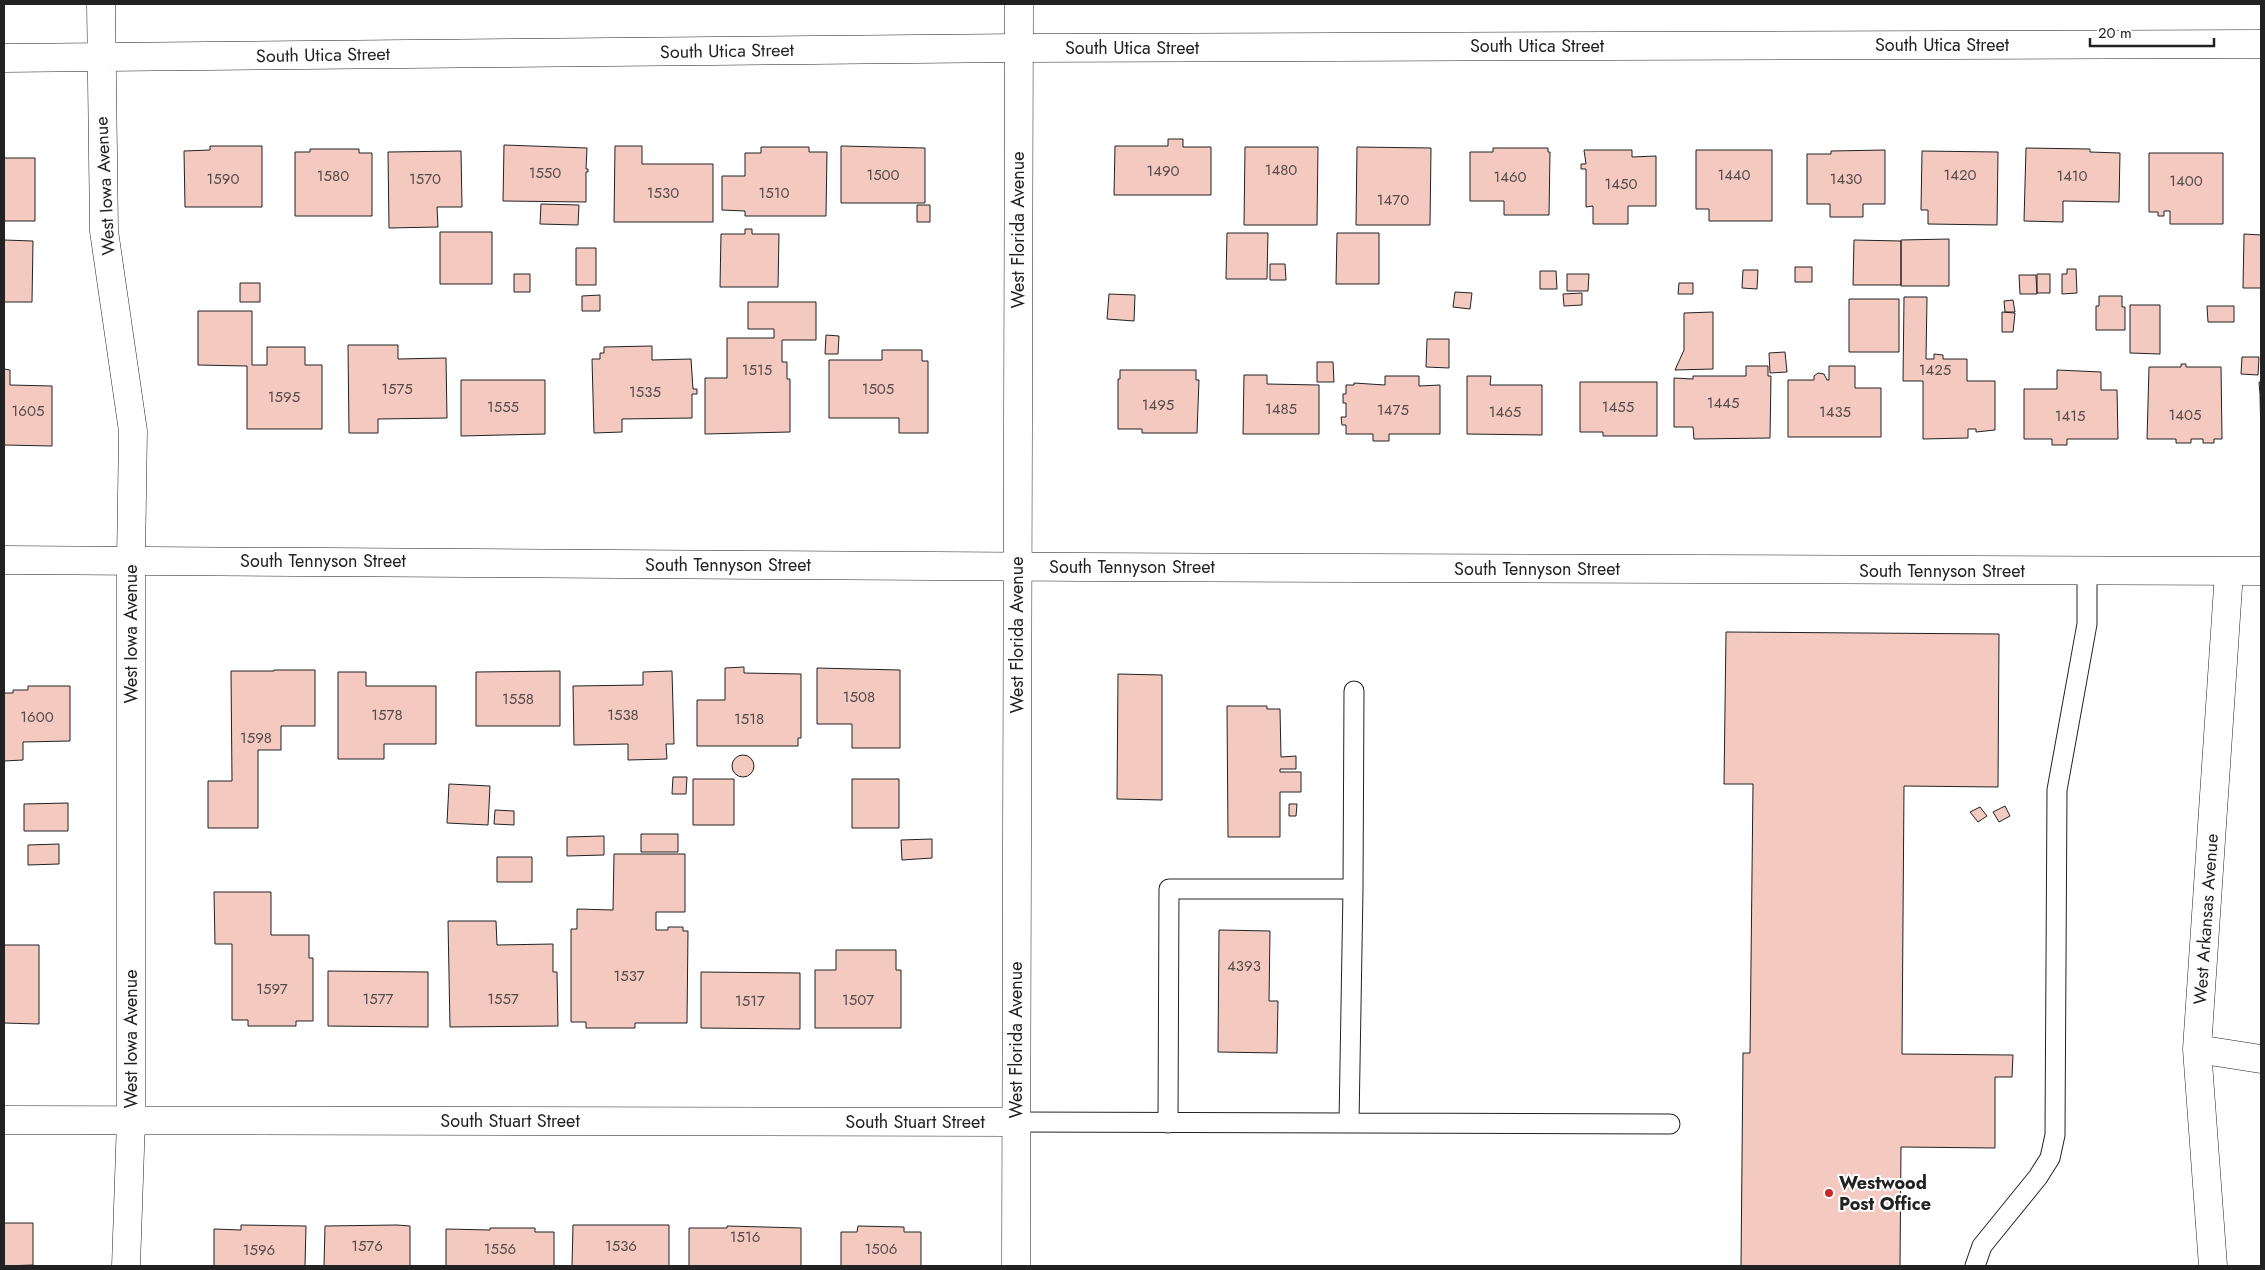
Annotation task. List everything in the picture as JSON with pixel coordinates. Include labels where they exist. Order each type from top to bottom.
[{"type":"street","name":"West Iowa Avenue","points":[[101,4],[100,58],[104,231],[133,431],[131,560],[131,1120],[126,1266]]},
{"type":"street","name":"West Florida Avenue","points":[[1016,1266],[1019,4]]},
{"type":"street","name":"South Utica Street","points":[[4,58],[1019,48],[2261,44]]},
{"type":"street","name":"South Tennyson Street","points":[[4,560],[1017,567],[2261,571]]},
{"type":"street","name":"West Arkansas Avenue","points":[[2213,1266],[2197,1049],[2229,572]]},
{"type":"street","points":[[2197,1049],[2261,1060]]},
{"type":"street","name":"South Stuart Street","points":[[4,1120],[1016,1122]]},
{"type":"lane","points":[[1975,1266],[1982,1246],[2038,1177],[2050,1158],[2055,1135],[2057,790],[2088,624],[2087,571]]},
{"type":"lane","points":[[1349,1122],[1354,692]]},
{"type":"lane","points":[[1168,1122],[1169,889],[1353,889]]},
{"type":"lane","points":[[1016,1122],[1670,1124]]},
{"type":"building","points":[[1168,139],[1183,139],[1183,147],[1211,147],[1211,195],[1114,195],[1115,146],[1168,146]]},
{"type":"building","points":[[504,145],[587,148],[586,202],[503,201]]},
{"type":"building","points":[[210,146],[262,146],[262,207],[185,207],[184,151],[210,150]]},
{"type":"building","points":[[615,146],[642,146],[642,164],[713,164],[713,222],[614,222]]},
{"type":"building","points":[[841,146],[925,148],[925,203],[841,203]]},
{"type":"building","points":[[761,147],[809,147],[809,152],[827,152],[826,216],[745,216],[745,211],[722,210],[722,176],[745,176],[745,153],[761,153]]},
{"type":"building","points":[[1245,147],[1318,147],[1317,225],[1244,225]]},
{"type":"building","points":[[1357,147],[1431,148],[1430,225],[1356,225]]},
{"type":"building","points":[[1493,148],[1548,148],[1548,152],[1550,152],[1549,215],[1504,215],[1504,201],[1470,201],[1470,152],[1493,152]]},
{"type":"building","points":[[2026,148],[2090,149],[2090,152],[2120,153],[2119,202],[2063,201],[2063,222],[2024,221]]},
{"type":"building","points":[[310,149],[359,149],[359,153],[372,153],[372,216],[295,216],[295,152],[310,152]]},
{"type":"building","points":[[1584,150],[1632,150],[1632,157],[1656,156],[1656,206],[1628,206],[1628,224],[1593,224],[1593,206],[1586,207],[1586,169],[1581,169],[1581,164],[1586,164]]},
{"type":"building","points":[[1696,150],[1772,150],[1772,221],[1709,221],[1709,209],[1696,209]]},
{"type":"building","points":[[1885,150],[1885,204],[1863,204],[1863,217],[1830,217],[1830,204],[1807,204],[1807,154],[1831,154],[1831,151]]},
{"type":"building","points":[[461,151],[462,207],[437,207],[438,227],[389,228],[388,152]]},
{"type":"building","points":[[1922,151],[1998,152],[1997,225],[1928,224],[1928,210],[1921,210]]},
{"type":"building","points":[[2149,153],[2223,153],[2223,224],[2170,224],[2170,211],[2164,211],[2164,216],[2158,216],[2158,212],[2149,212]]},
{"type":"building","points":[[4,158],[35,158],[35,221],[4,221]]},
{"type":"building","points":[[541,204],[579,205],[578,225],[540,224]]},
{"type":"building","points":[[917,205],[930,205],[930,222],[917,222]]},
{"type":"building","points":[[745,229],[752,229],[752,234],[779,234],[778,287],[720,287],[721,234],[745,234]]},
{"type":"building","points":[[440,232],[492,232],[492,284],[440,284]]},
{"type":"building","points":[[1227,233],[1268,233],[1267,279],[1226,279]]},
{"type":"building","points":[[1337,233],[1379,233],[1379,284],[1336,284]]},
{"type":"building","points":[[2244,234],[2261,235],[2261,288],[2243,288]]},
{"type":"building","points":[[1949,239],[1949,286],[1901,286],[1901,240]]},
{"type":"building","points":[[4,240],[33,241],[32,302],[4,302]]},
{"type":"building","points":[[1854,240],[1901,241],[1901,285],[1853,285]]},
{"type":"building","points":[[576,248],[596,248],[596,285],[576,285]]},
{"type":"building","points":[[1270,264],[1285,264],[1286,280],[1270,280]]},
{"type":"building","points":[[1795,267],[1812,267],[1812,282],[1795,282]]},
{"type":"building","points":[[2067,269],[2076,269],[2077,293],[2062,294],[2062,274],[2067,274]]},
{"type":"building","points":[[1743,270],[1758,270],[1757,289],[1742,288]]},
{"type":"building","points":[[1540,271],[1556,271],[1557,289],[1540,289]]},
{"type":"building","points":[[514,274],[530,274],[530,292],[514,292]]},
{"type":"building","points":[[1567,274],[1589,274],[1588,291],[1567,291]]},
{"type":"building","points":[[2037,274],[2050,274],[2050,293],[2037,293]]},
{"type":"building","points":[[2019,275],[2036,275],[2037,294],[2020,294]]},
{"type":"building","points":[[240,283],[260,283],[260,302],[240,302]]},
{"type":"building","points":[[1679,283],[1693,283],[1693,294],[1678,294]]},
{"type":"building","points":[[1455,292],[1472,293],[1470,309],[1453,307]]},
{"type":"building","points":[[1582,293],[1582,305],[1564,306],[1563,294]]},
{"type":"building","points":[[1109,294],[1135,295],[1134,321],[1107,319]]},
{"type":"building","points":[[600,295],[600,311],[582,311],[582,296]]},
{"type":"building","points":[[2099,296],[2122,296],[2122,307],[2125,307],[2125,330],[2096,330],[2096,306],[2099,306]]},
{"type":"building","points":[[1904,297],[1927,297],[1926,359],[1934,359],[1934,354],[1943,355],[1943,359],[1967,359],[1967,381],[1995,381],[1995,430],[1976,432],[1976,429],[1968,429],[1968,438],[1923,439],[1923,381],[1903,381]]},
{"type":"building","points":[[1849,299],[1899,299],[1899,352],[1849,352]]},
{"type":"building","points":[[2013,300],[2015,312],[2005,312],[2004,301]]},
{"type":"building","points":[[748,302],[816,302],[816,340],[782,340],[782,362],[787,362],[787,379],[790,379],[790,432],[705,434],[705,378],[727,378],[727,338],[774,338],[774,329],[748,329]]},
{"type":"building","points":[[2130,305],[2160,305],[2160,354],[2130,353]]},
{"type":"building","points":[[2207,306],[2234,306],[2234,322],[2208,322]]},
{"type":"building","points":[[198,311],[252,311],[252,365],[267,365],[267,347],[305,347],[305,365],[322,365],[322,429],[247,429],[247,366],[198,365]]},
{"type":"building","points":[[1713,312],[1713,369],[1675,370],[1684,350],[1684,313]]},
{"type":"building","points":[[2002,312],[2015,313],[2013,332],[2002,332]]},
{"type":"building","points":[[826,335],[839,336],[838,354],[825,354]]},
{"type":"building","points":[[1427,339],[1449,339],[1449,368],[1426,367]]},
{"type":"building","points":[[348,345],[398,345],[398,359],[446,358],[447,418],[378,419],[378,433],[349,433]]},
{"type":"building","points":[[652,346],[652,360],[691,359],[693,389],[697,389],[697,394],[692,394],[692,418],[622,419],[622,432],[594,433],[592,359],[600,359],[600,353],[604,353],[604,347]]},
{"type":"building","points":[[882,350],[922,350],[922,361],[928,361],[928,433],[899,433],[899,418],[829,418],[829,360],[882,360]]},
{"type":"building","points":[[1785,352],[1787,372],[1770,373],[1769,353]]},
{"type":"building","points":[[2242,357],[2259,357],[2258,375],[2241,374]]},
{"type":"building","points":[[1317,362],[1333,362],[1334,382],[1317,382]]},
{"type":"building","points":[[2181,364],[2186,364],[2186,367],[2221,367],[2222,439],[2214,439],[2214,443],[2203,443],[2203,439],[2191,439],[2191,443],[2176,443],[2176,439],[2147,439],[2149,367],[2181,367]]},
{"type":"building","points":[[1746,366],[1768,366],[1768,376],[1771,376],[1770,438],[1694,439],[1693,427],[1674,427],[1674,378],[1693,379],[1693,376],[1746,376]]},
{"type":"building","points":[[1829,366],[1855,366],[1855,388],[1881,388],[1881,437],[1788,437],[1788,380],[1814,380],[1814,376],[1818,373],[1824,374],[1827,380],[1829,380]]},
{"type":"building","points":[[4,369],[10,370],[10,385],[52,386],[52,446],[4,445]]},
{"type":"building","points":[[1120,370],[1196,370],[1196,380],[1199,380],[1197,433],[1142,433],[1142,429],[1118,429],[1118,379],[1120,379]]},
{"type":"building","points":[[2057,370],[2101,372],[2101,390],[2117,390],[2118,439],[2067,439],[2067,445],[2052,445],[2052,439],[2024,439],[2024,389],[2057,389]]},
{"type":"building","points":[[1244,375],[1267,375],[1267,384],[1319,385],[1319,434],[1243,434]]},
{"type":"building","points":[[1385,376],[1419,376],[1419,386],[1440,385],[1440,434],[1389,434],[1389,441],[1373,441],[1373,434],[1346,434],[1346,425],[1342,425],[1341,417],[1346,417],[1346,403],[1343,403],[1343,394],[1346,394],[1346,385],[1354,385],[1354,383],[1385,385]]},
{"type":"building","points":[[1467,376],[1491,376],[1490,385],[1542,385],[1542,435],[1467,434]]},
{"type":"building","points":[[461,380],[545,380],[545,434],[461,436]]},
{"type":"building","points":[[1580,382],[1657,382],[1657,436],[1603,436],[1603,432],[1580,432]]},
{"type":"building","points":[[2259,382],[2261,382],[2261,440],[2260,394]]},
{"type":"building","points":[[1726,632],[1999,634],[1998,787],[1904,786],[1902,1054],[2013,1055],[2012,1077],[1995,1077],[1995,1148],[1901,1147],[1900,1266],[1741,1266],[1743,1053],[1750,1053],[1753,784],[1724,784]]},
{"type":"building","points":[[744,667],[744,673],[801,674],[801,738],[798,738],[798,746],[697,746],[697,700],[725,700],[725,668]]},
{"type":"building","points":[[817,668],[900,670],[900,748],[852,748],[852,724],[817,724]]},
{"type":"building","points":[[315,670],[315,726],[281,726],[281,750],[258,750],[258,828],[208,828],[208,781],[232,781],[231,671]]},
{"type":"building","points":[[560,671],[560,726],[476,726],[476,672]]},
{"type":"building","points":[[672,671],[674,744],[666,744],[667,759],[628,760],[628,744],[574,745],[573,686],[643,685],[643,672]]},
{"type":"building","points":[[338,672],[366,672],[366,686],[436,686],[436,744],[384,744],[384,759],[338,759]]},
{"type":"building","points":[[1118,674],[1162,675],[1162,800],[1117,799]]},
{"type":"building","points":[[28,686],[70,686],[70,741],[23,742],[23,760],[4,761],[4,693],[13,693],[13,690],[28,690]]},
{"type":"building","points":[[1227,706],[1267,706],[1267,709],[1280,709],[1281,757],[1296,756],[1296,769],[1280,769],[1280,772],[1301,772],[1301,792],[1280,792],[1280,837],[1228,837]]},
{"type":"building","points":[[743,755],[751,758],[754,766],[751,774],[743,777],[735,774],[732,766],[735,758]]},
{"type":"building","points":[[673,777],[687,777],[686,794],[672,794]]},
{"type":"building","points":[[693,779],[734,779],[734,825],[693,825]]},
{"type":"building","points":[[852,779],[899,779],[899,828],[852,828]]},
{"type":"building","points":[[449,784],[490,786],[488,825],[447,823]]},
{"type":"building","points":[[68,803],[68,831],[24,831],[24,804]]},
{"type":"building","points":[[1289,804],[1297,804],[1296,816],[1289,816]]},
{"type":"building","points":[[2005,806],[2010,816],[1999,822],[1993,812]]},
{"type":"building","points":[[1980,807],[1987,816],[1978,822],[1970,812]]},
{"type":"building","points":[[495,810],[514,811],[514,825],[494,824]]},
{"type":"building","points":[[641,834],[678,834],[678,852],[641,852]]},
{"type":"building","points":[[604,836],[604,855],[567,856],[567,837]]},
{"type":"building","points":[[932,839],[932,858],[902,860],[901,840]]},
{"type":"building","points":[[59,844],[59,864],[28,865],[28,845]]},
{"type":"building","points":[[614,854],[685,854],[685,912],[656,912],[656,930],[668,930],[668,927],[683,927],[683,931],[688,931],[687,1023],[635,1023],[635,1028],[586,1028],[586,1022],[571,1022],[571,929],[577,929],[577,909],[613,910]]},
{"type":"building","points":[[497,857],[532,857],[532,882],[497,882]]},
{"type":"building","points":[[214,892],[271,892],[271,935],[309,935],[309,958],[313,958],[313,1021],[296,1021],[296,1026],[248,1026],[248,1020],[232,1020],[232,944],[215,944]]},
{"type":"building","points":[[448,921],[496,921],[497,945],[553,944],[553,972],[557,972],[558,1026],[450,1027]]},
{"type":"building","points":[[1219,930],[1270,931],[1269,1001],[1278,1001],[1277,1053],[1218,1052]]},
{"type":"building","points":[[4,945],[39,945],[39,1024],[4,1023]]},
{"type":"building","points":[[836,950],[896,950],[896,970],[901,970],[901,1028],[815,1028],[815,970],[836,970]]},
{"type":"building","points":[[328,971],[428,972],[428,1027],[328,1026]]},
{"type":"building","points":[[701,972],[800,973],[800,1029],[701,1028]]},
{"type":"building","points":[[4,1223],[33,1223],[33,1265],[4,1266]]},
{"type":"building","points":[[241,1225],[306,1226],[305,1266],[214,1266],[214,1229],[241,1230]]},
{"type":"building","points":[[573,1225],[669,1225],[669,1266],[572,1266]]},
{"type":"building","points":[[325,1226],[410,1226],[410,1266],[324,1266]]},
{"type":"building","points":[[727,1226],[801,1228],[801,1266],[689,1266],[689,1228],[727,1228]]},
{"type":"building","points":[[858,1226],[904,1227],[904,1232],[921,1232],[921,1266],[841,1266],[841,1232],[857,1232]]},
{"type":"building","points":[[490,1228],[535,1228],[535,1232],[554,1232],[554,1266],[446,1266],[446,1229],[490,1230]]},
{"type":"place","name":"Westwood Post Office","points":[[1829,1193]]}]
